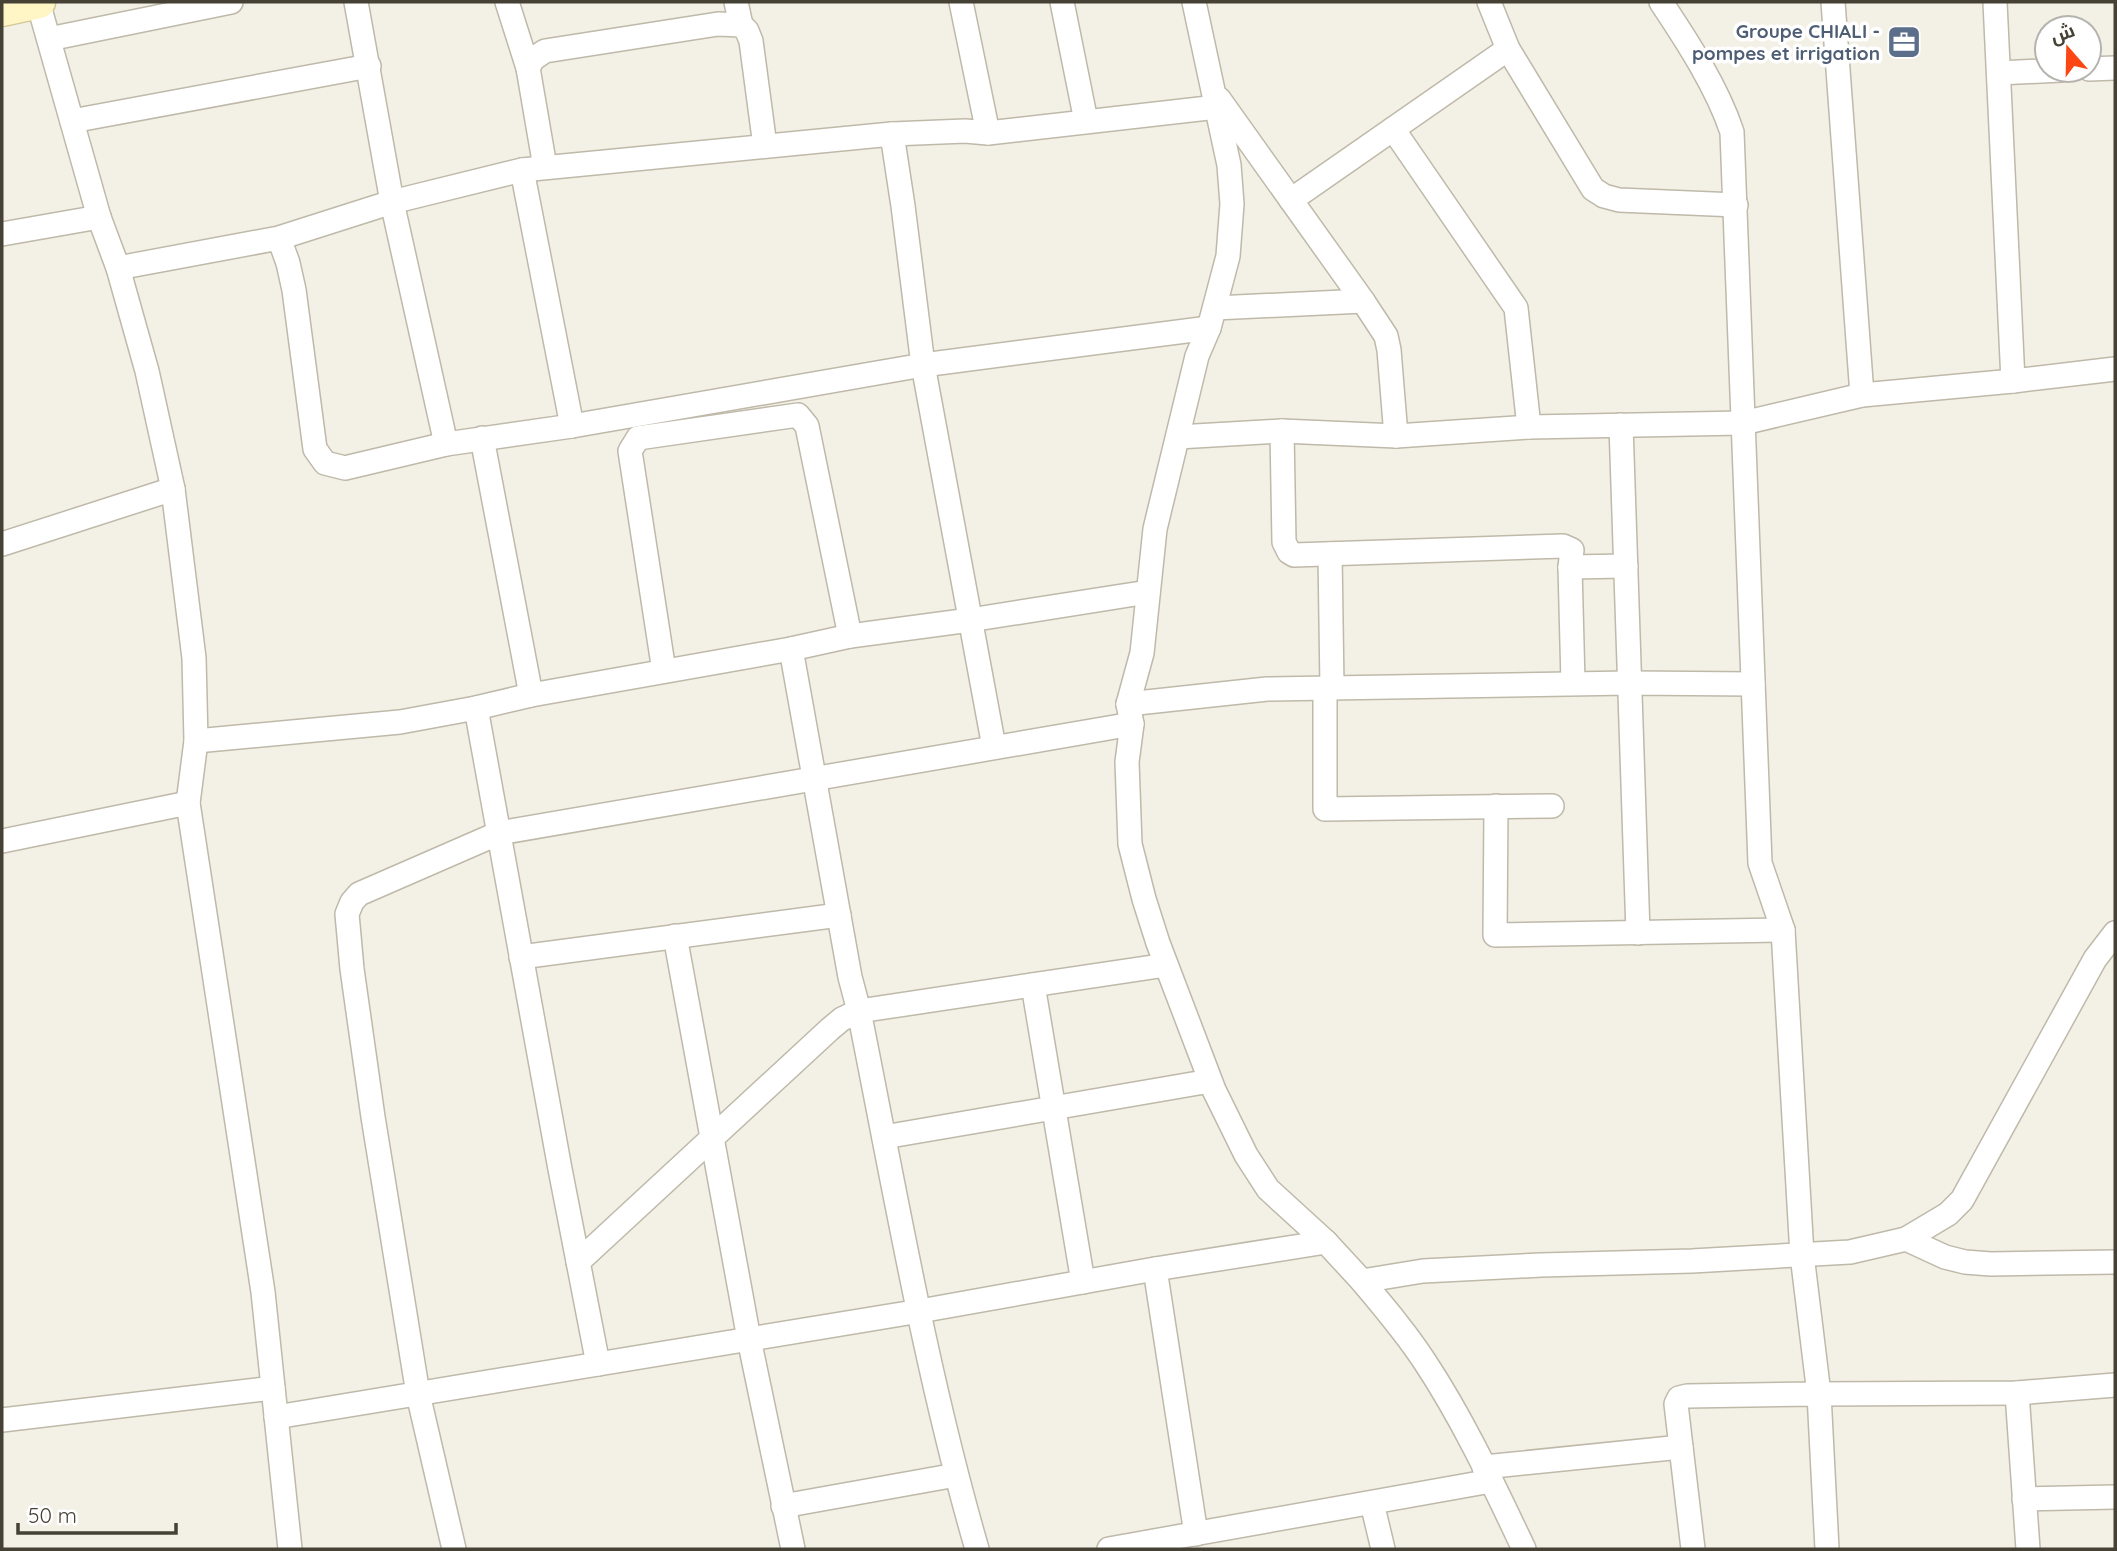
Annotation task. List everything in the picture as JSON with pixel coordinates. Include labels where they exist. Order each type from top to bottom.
[{"type":"main road","points":[[2,10],[38,2]]},
{"type":"street","points":[[38,2],[99,217],[118,268],[147,371],[173,489],[194,658],[196,741],[188,803],[263,1292],[290,1549]]},
{"type":"street","points":[[49,39],[231,2]]},
{"type":"street","points":[[356,2],[392,202],[446,444]]},
{"type":"street","points":[[507,2],[528,68],[545,167]]},
{"type":"street","points":[[736,2],[741,25]]},
{"type":"street","points":[[961,2],[988,133]]},
{"type":"street","points":[[1062,2],[1086,121]]},
{"type":"street","points":[[1194,2],[1229,165],[1232,204],[1228,257],[1212,318],[1197,356],[1154,529],[1142,653],[1130,714],[1127,762],[1130,844],[1144,899],[1166,965],[1210,1081],[1246,1155],[1268,1188],[1326,1242],[1388,1311],[1426,1363],[1488,1474],[1524,1549]]},
{"type":"street","points":[[1489,2],[1508,49],[1593,189],[1604,196],[1619,200],[1735,205]]},
{"type":"street","points":[[1661,2],[1679,28],[1725,110],[1732,132],[1760,863],[1783,930],[1802,1255],[1819,1394],[1827,1549]]},
{"type":"street","points":[[1833,2],[1861,395]]},
{"type":"street","points":[[1996,2],[2013,381]]},
{"type":"street","points":[[528,68],[533,59],[545,51],[718,24],[741,25],[747,30],[751,41],[765,146]]},
{"type":"street","points":[[1291,200],[1508,49]]},
{"type":"street","points":[[72,121],[369,66]]},
{"type":"street","points":[[1998,73],[2033,71]]},
{"type":"street","points":[[118,268],[279,238],[392,202],[522,170],[892,134],[965,131],[988,133],[1086,121],[1216,100]]},
{"type":"street","points":[[1216,100],[1291,200],[1386,336],[1396,436]]},
{"type":"street","points":[[1393,129],[1516,308],[1529,427]]},
{"type":"street","points":[[892,134],[923,365],[994,747]]},
{"type":"street","points":[[522,170],[572,426]]},
{"type":"street","points":[[2,234],[99,217]]},
{"type":"street","points":[[279,238],[294,289],[315,449],[325,463],[345,468],[446,444],[572,426],[923,365],[1212,318],[1363,301]]},
{"type":"street","points":[[1178,437],[1282,431],[1396,436],[1529,427],[1743,423],[1861,395],[2115,369]]},
{"type":"street","points":[[664,671],[630,451],[638,439],[798,415],[807,426],[850,636]]},
{"type":"street","points":[[1621,425],[1638,933]]},
{"type":"street","points":[[1282,431],[1284,541],[1286,549],[1294,555],[1563,546],[1572,550],[1570,567],[1573,683]]},
{"type":"street","points":[[482,439],[531,695]]},
{"type":"street","points":[[2,544],[173,489]]},
{"type":"street","points":[[1330,554],[1325,809],[1552,806]]},
{"type":"street","points":[[1570,567],[1626,566]]},
{"type":"street","points":[[196,741],[400,722],[850,636],[1148,592]]},
{"type":"street","points":[[791,649],[839,915],[884,1137],[956,1475],[977,1549]]},
{"type":"street","points":[[454,1549],[418,1394],[373,1117],[347,914],[359,894],[499,833],[994,747],[1130,714],[1268,689],[1573,683],[1753,684]]},
{"type":"street","points":[[476,708],[598,1364]]},
{"type":"street","points":[[2,841],[188,803]]},
{"type":"street","points":[[1496,806],[1496,935],[1783,930]]},
{"type":"street","points":[[521,957],[839,915]]},
{"type":"street","points":[[1362,1281],[1423,1271],[1850,1252],[1906,1239],[1948,1214],[1962,1200],[2095,959],[2115,933]]},
{"type":"street","points":[[675,936],[749,1339],[793,1549]]},
{"type":"street","points":[[578,1262],[842,1019],[859,1011],[1166,965]]},
{"type":"street","points":[[1034,985],[1083,1282]]},
{"type":"street","points":[[884,1137],[1210,1081]]},
{"type":"street","points":[[1906,1239],[1965,1262],[2115,1262]]},
{"type":"street","points":[[276,1417],[1326,1242]]},
{"type":"street","points":[[1155,1269],[1196,1534]]},
{"type":"street","points":[[1693,1549],[1676,1405],[1679,1398],[2017,1393],[2115,1385]]},
{"type":"street","points":[[2,1420],[273,1388]]},
{"type":"street","points":[[2017,1393],[2028,1549]]},
{"type":"street","points":[[1109,1549],[1372,1503],[1488,1474],[1681,1447]]},
{"type":"street","points":[[783,1506],[956,1475]]},
{"type":"street","points":[[2024,1499],[2115,1497]]},
{"type":"street","points":[[1372,1503],[1384,1549]]},
{"type":"place","name":"Groupe CHIALI - pompes et irrigation","points":[[1904,42]]}]
